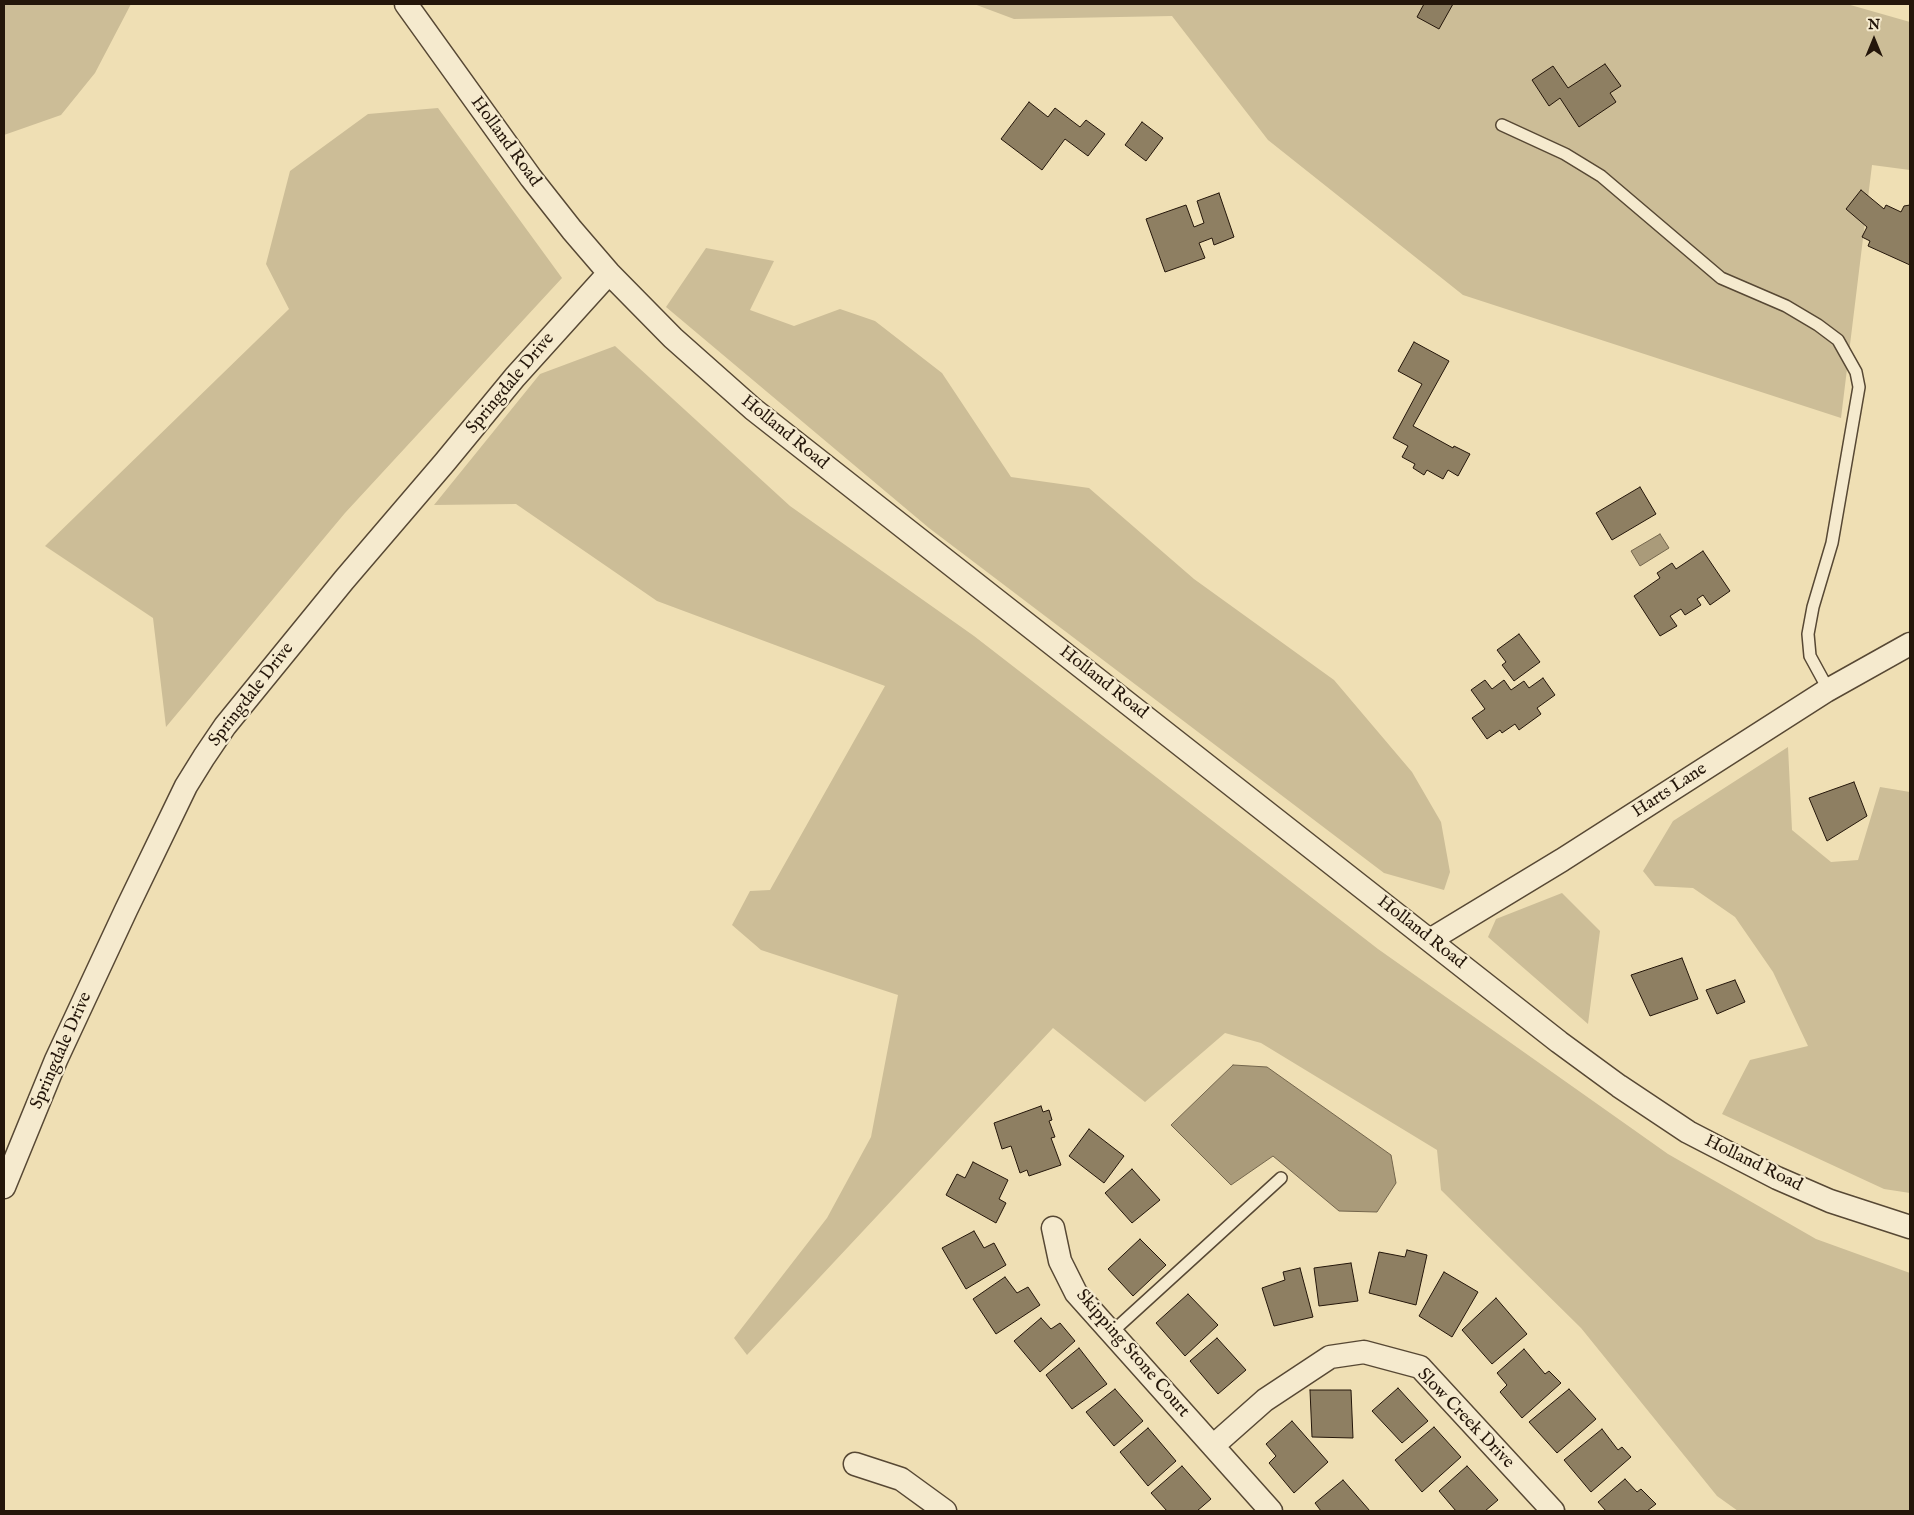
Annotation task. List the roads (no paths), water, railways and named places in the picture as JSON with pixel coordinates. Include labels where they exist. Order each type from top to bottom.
[{"type":"street","name":"Holland Road","points":[[412,6],[531,178],[609,273],[673,338],[753,409],[1559,1042],[1619,1086],[1688,1132],[1718,1149],[1830,1201],[1910,1227]]},
{"type":"street","name":"Springdale Drive","points":[[4,1187],[56,1060],[186,786],[204,757],[225,726],[344,580],[446,462],[515,377],[609,273]]},
{"type":"street","name":"Harts Lane","points":[[1430,940],[1562,860],[1828,689],[1910,644]]},
{"type":"street","name":"Skipping Stone Court","points":[[1053,1228],[1060,1261],[1076,1293],[1271,1511]]},
{"type":"street","name":"Slow Creek Drive","points":[[1213,1446],[1265,1400],[1330,1357],[1364,1352],[1420,1367],[1553,1511]]},
{"type":"street","points":[[855,1464],[901,1479],[945,1511]]},
{"type":"lane","points":[[1502,125],[1565,154],[1601,176],[1721,278],[1786,306],[1818,325],[1838,340],[1856,372],[1859,387],[1832,543],[1811,614],[1808,634],[1810,656],[1828,689]]},
{"type":"lane","points":[[1112,1332],[1281,1178]]}]
